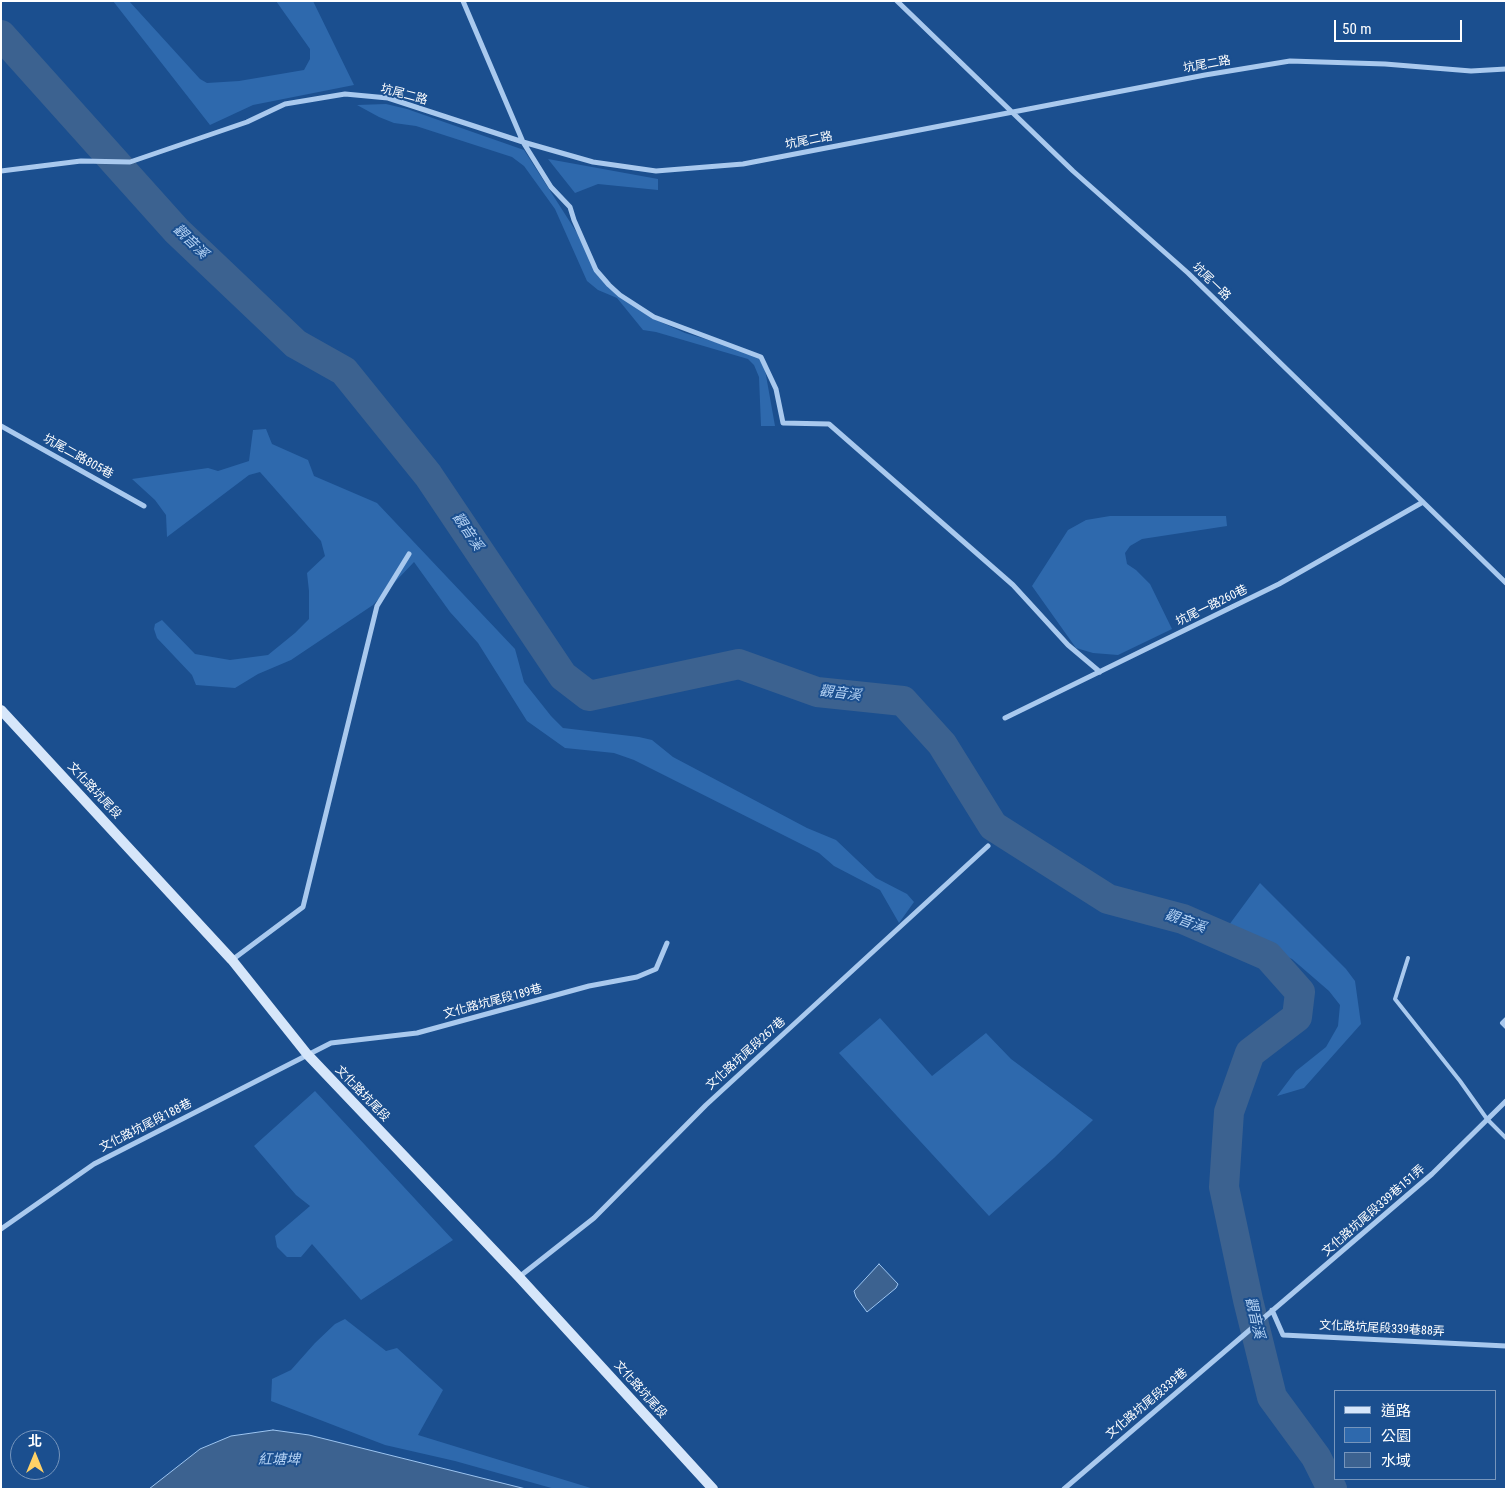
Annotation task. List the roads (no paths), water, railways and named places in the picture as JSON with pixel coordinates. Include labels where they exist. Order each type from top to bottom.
[{"type":"main road","name":"文化路坑尾段","points":[[1,710],[232,960],[307,1054],[519,1277],[713,1489]]},
{"type":"street","points":[[463,1],[523,142],[551,187],[570,207],[596,270],[609,285],[654,317],[760,357],[776,389],[783,423],[829,424],[1013,585],[1068,645],[1100,672]]},
{"type":"street","name":"坑尾一路","points":[[897,1],[1073,171],[1188,273],[1506,582]]},
{"type":"street","name":"坑尾二路","points":[[1,171],[81,161],[130,162],[247,122],[285,104],[346,94],[388,98],[523,142],[593,162],[656,171],[743,164],[1205,75],[1290,61],[1385,64],[1471,71],[1506,69]]},
{"type":"street","name":"坑尾二路805巷","points":[[1,426],[144,506]]},
{"type":"street","name":"坑尾一路260巷","points":[[1005,718],[1279,584],[1423,502]]},
{"type":"street","points":[[232,960],[303,907],[376,606],[409,554]]},
{"type":"street","name":"文化路坑尾段267巷","points":[[519,1277],[594,1218],[706,1104],[988,846]]},
{"type":"street","name":"文化路坑尾段189巷","points":[[307,1054],[331,1042],[417,1033],[588,986],[636,978],[656,969],[667,942]]},
{"type":"street","name":"文化路坑尾段188巷","points":[[1,1229],[94,1164],[307,1054]]},
{"type":"street","name":"文化路坑尾段339巷151弄","points":[[1244,1336],[1432,1174],[1506,1102]]},
{"type":"street","name":"文化路坑尾段339巷88弄","points":[[1271,1312],[1284,1335],[1506,1346]]},
{"type":"street","name":"文化路坑尾段339巷","points":[[1064,1489],[1104,1453],[1244,1336]]},
{"type":"lane","points":[[1408,958],[1395,999],[1460,1080],[1487,1119],[1506,1138]]},
{"type":"lane","points":[[1506,1019],[1502,1023],[1506,1027]]},
{"type":"water","points":[[879,1264],[898,1284],[896,1288],[867,1312],[854,1291]]},
{"type":"water","name":"紅塘埤","points":[[273,1430],[309,1435],[526,1489],[149,1489],[200,1449],[231,1436]]},
{"type":"waterway","name":"觀音溪","points":[[1,35],[176,230],[296,344],[344,371],[428,475],[563,676],[589,696],[739,664],[817,692],[903,701],[942,744],[993,826],[1108,899],[1183,919],[1268,956],[1300,992],[1297,1017],[1250,1053],[1229,1112],[1224,1187],[1248,1300],[1272,1397],[1316,1457],[1332,1489]]}]
